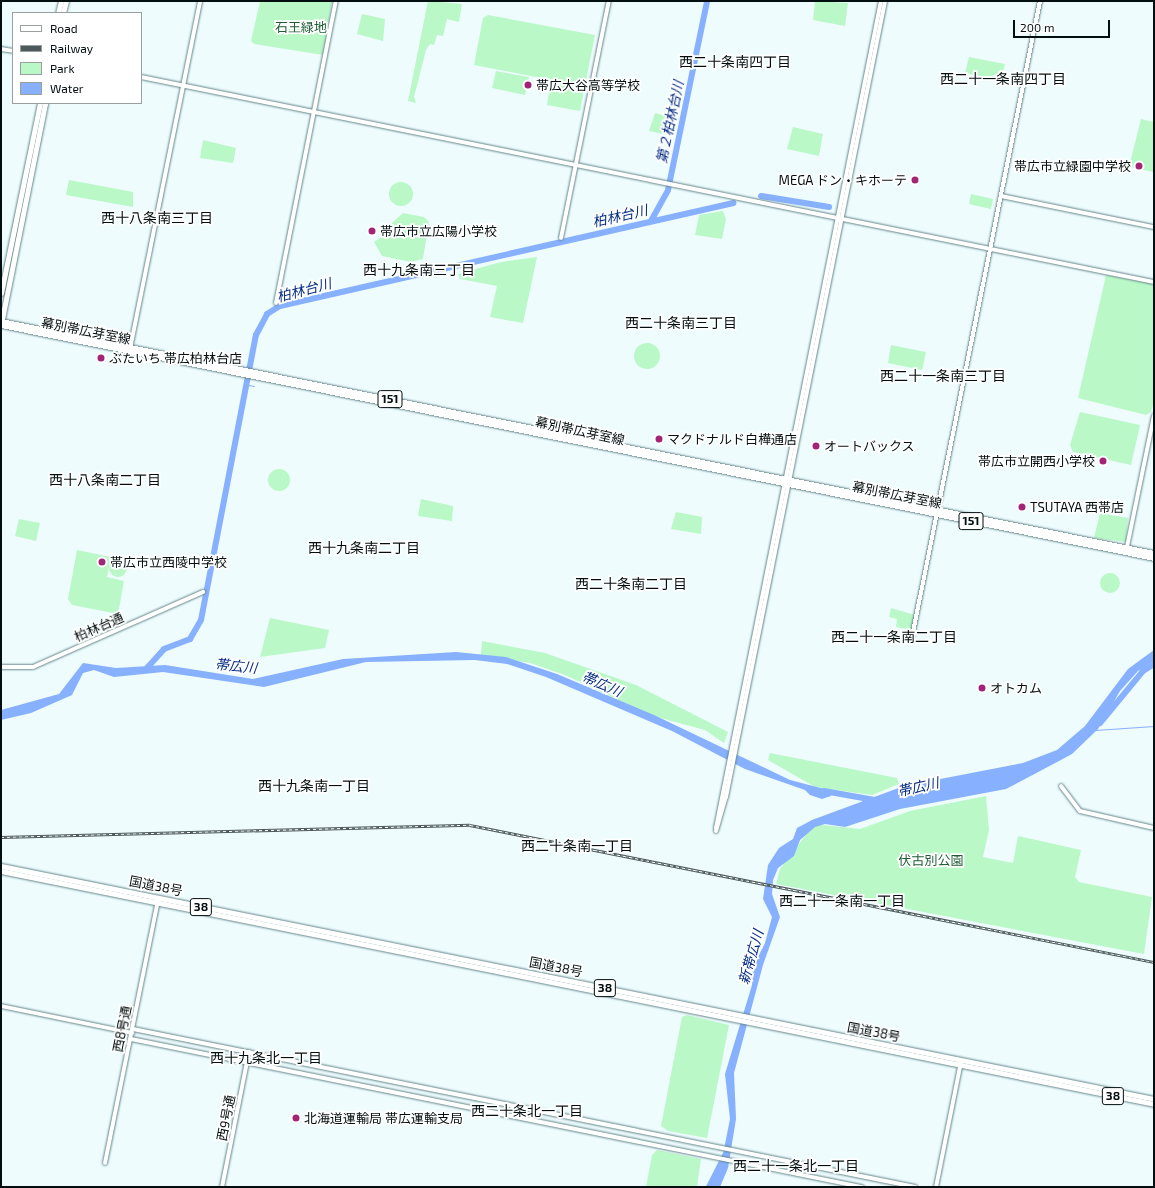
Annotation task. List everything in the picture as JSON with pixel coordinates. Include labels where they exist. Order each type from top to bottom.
[{"type":"main road","points":[[58,12],[61,1]]},
{"type":"main road","points":[[63,12],[66,1]]},
{"type":"main road","points":[[1,293],[40,104]]},
{"type":"main road","name":"幕別帯広芽室線","points":[[45,104],[1,323],[787,481],[1154,558]]},
{"type":"main road","name":"幕別帯広芽室線","points":[[938,512],[1154,552]]},
{"type":"main road","name":"国道38号","points":[[1,866],[158,900],[961,1063],[1154,1104]]},
{"type":"main road","name":"国道38号","points":[[1,871],[158,900]]},
{"type":"main road","name":"国道38号","points":[[961,1063],[1154,1099]]},
{"type":"street","points":[[130,349],[200,1]]},
{"type":"street","points":[[276,303],[336,1]]},
{"type":"street","points":[[561,238],[609,1]]},
{"type":"street","points":[[840,218],[881,1]]},
{"type":"street","points":[[787,481],[720,796],[716,831],[726,797],[787,481],[840,218],[886,1]]},
{"type":"street","points":[[912,637],[1040,1]]},
{"type":"street","points":[[1,49],[12,51]]},
{"type":"street","points":[[142,77],[1154,282]]},
{"type":"street","points":[[1001,196],[1154,227]]},
{"type":"street","points":[[1128,547],[1154,416]]},
{"type":"street","name":"柏林台通","points":[[1,667],[33,667],[203,592]]},
{"type":"street","points":[[1061,786],[1080,811],[1154,828]]},
{"type":"street","points":[[720,796],[726,797]]},
{"type":"street","name":"西8号通","points":[[105,1164],[158,900]]},
{"type":"street","points":[[1,1006],[249,1052],[915,1187]]},
{"type":"street","points":[[131,1039],[862,1187]]},
{"type":"street","name":"西9号通","points":[[222,1187],[249,1052]]},
{"type":"street","points":[[936,1187],[961,1063]]},
{"type":"green space","name":"石王緑地","points":[[260,1],[332,1],[323,55],[254,44],[251,41]]},
{"type":"green space","points":[[428,1],[462,4],[459,22],[447,19],[443,36],[437,35],[434,45],[430,44],[426,50],[414,97],[416,103],[408,101]]},
{"type":"green space","points":[[815,1],[848,3],[845,26],[813,20]]},
{"type":"green space","points":[[362,14],[385,19],[383,41],[357,34]]},
{"type":"green space","points":[[488,15],[595,35],[580,111],[547,105],[551,80],[474,65],[483,18]]},
{"type":"green space","points":[[969,57],[1005,64],[1001,80],[965,73]]},
{"type":"green space","points":[[496,71],[529,77],[525,95],[492,88]]},
{"type":"green space","points":[[655,113],[674,118],[668,135],[649,131]]},
{"type":"green space","points":[[1141,119],[1154,122],[1154,172],[1129,167]]},
{"type":"green space","points":[[793,127],[823,134],[819,156],[787,149]]},
{"type":"green space","points":[[203,140],[236,148],[233,163],[200,158]]},
{"type":"green space","points":[[69,180],[133,192],[133,207],[66,195]]},
{"type":"green space","points":[[401,182],[409,186],[413,194],[409,202],[401,206],[393,202],[389,194],[393,186]]},
{"type":"green space","points":[[971,194],[993,199],[991,209],[969,204]]},
{"type":"green space","points":[[723,211],[726,219],[722,239],[695,235],[699,215]]},
{"type":"green space","points":[[403,213],[424,217],[429,222],[423,259],[411,262],[382,256],[374,242],[390,231],[392,223]]},
{"type":"green space","points":[[537,257],[523,323],[490,317],[497,286],[460,279],[458,274],[501,262]]},
{"type":"green space","points":[[1106,275],[1154,284],[1154,400],[1151,412],[1146,415],[1078,398]]},
{"type":"green space","points":[[647,343],[656,347],[660,356],[656,365],[647,369],[638,365],[634,356],[638,347]]},
{"type":"green space","points":[[891,345],[926,352],[922,370],[888,363]]},
{"type":"green space","points":[[1080,412],[1140,425],[1131,465],[1073,452],[1070,445]]},
{"type":"green space","points":[[279,469],[287,472],[290,480],[287,488],[279,491],[271,488],[268,480],[271,472]]},
{"type":"green space","points":[[421,499],[453,506],[452,521],[418,516]]},
{"type":"green space","points":[[676,512],[702,517],[701,534],[671,529]]},
{"type":"green space","points":[[1100,513],[1128,518],[1126,542],[1094,538]]},
{"type":"green space","points":[[19,519],[40,523],[36,541],[15,536]]},
{"type":"green space","points":[[77,550],[111,557],[107,577],[124,581],[118,614],[72,605],[68,599]]},
{"type":"green space","points":[[114,559],[122,559],[127,564],[125,575],[122,577],[114,577],[109,572],[109,564]]},
{"type":"green space","points":[[1110,573],[1117,576],[1120,583],[1117,590],[1110,593],[1103,590],[1100,583],[1103,576]]},
{"type":"green space","points":[[891,608],[915,615],[912,630],[896,627],[897,619],[889,617]]},
{"type":"green space","points":[[270,618],[329,630],[325,648],[260,657]]},
{"type":"green space","points":[[482,641],[545,653],[636,685],[728,732],[724,743],[705,730],[653,716],[565,675],[530,663],[481,655]]},
{"type":"green space","points":[[770,753],[897,778],[899,784],[872,795],[815,787],[768,760]]},
{"type":"green space","name":"伏古別公園","points":[[986,796],[989,830],[983,857],[1013,863],[1018,836],[1081,850],[1075,877],[1079,882],[1152,897],[1144,954],[776,884],[780,869],[814,824],[860,829],[910,811]]},
{"type":"green space","points":[[687,1015],[729,1025],[707,1138],[668,1131],[661,1126],[682,1017]]},
{"type":"green space","points":[[657,1150],[701,1159],[697,1187],[646,1187],[652,1155]]},
{"type":"water","points":[[1154,650],[1154,661],[1138,671],[1120,691],[1098,729],[1072,754],[1059,761],[1006,789],[900,809],[845,827],[825,824],[815,827],[800,840],[794,856],[778,868],[773,880],[772,894],[780,917],[763,965],[734,1073],[736,1119],[728,1168],[720,1187],[711,1187],[720,1169],[730,1119],[725,1074],[752,985],[754,965],[765,943],[772,917],[763,899],[768,865],[779,848],[793,839],[797,828],[812,820],[904,786],[1023,763],[1057,750],[1085,726],[1128,669]]},
{"type":"water","points":[[456,652],[506,657],[557,674],[654,715],[790,780],[832,791],[831,796],[822,799],[810,795],[805,790],[745,769],[672,731],[546,677],[507,664],[475,660],[366,662],[264,687],[163,672],[114,677],[94,670],[83,673],[72,695],[31,713],[1,720],[1,710],[59,694],[83,663],[116,668],[165,665],[253,679],[343,659]]},
{"type":"waterway","name":"第２柏林台川","points":[[651,221],[668,190],[707,1]]},
{"type":"waterway","name":"柏林台川","points":[[761,196],[829,207]]},
{"type":"waterway","name":"柏林台川","points":[[147,668],[164,649],[190,639],[201,620],[256,335],[267,314],[280,306],[733,203]]},
{"type":"waterway","points":[[248,385],[254,386]]},
{"type":"waterway","name":"帯広川","points":[[1100,723],[1143,671],[1154,664]]},
{"type":"waterway","points":[[1095,730],[1154,726]]},
{"type":"waterway","name":"帯広川","points":[[824,791],[880,801]]},
{"type":"waterway","name":"新帯広川","points":[[709,1187],[725,1155]]},
{"type":"railway","points":[[1,837],[470,825],[1154,962]]},
{"type":"place","name":"帯広大谷高等学校","points":[[528,85]]},
{"type":"place","name":"帯広市立緑園中学校","points":[[1139,166]]},
{"type":"place","name":"MEGA ドン・キホーテ","points":[[915,180]]},
{"type":"place","name":"帯広市立広陽小学校","points":[[372,231]]},
{"type":"place","name":"ぶたいち 帯広柏林台店","points":[[101,358]]},
{"type":"place","name":"マクドナルド白樺通店","points":[[659,439]]},
{"type":"place","name":"オートバックス","points":[[816,446]]},
{"type":"place","name":"帯広市立開西小学校","points":[[1103,461]]},
{"type":"place","name":"TSUTAYA 西帯店","points":[[1022,507]]},
{"type":"place","name":"帯広市立西陵中学校","points":[[102,562]]},
{"type":"place","name":"オトカム","points":[[982,688]]},
{"type":"place","name":"北海道運輸局 帯広運輸支局","points":[[296,1118]]},
{"type":"district","name":"西二十条南四丁目","points":[[735,62]]},
{"type":"district","name":"西二十一条南四丁目","points":[[1003,79]]},
{"type":"district","name":"西十八条南三丁目","points":[[157,218]]},
{"type":"district","name":"西十九条南三丁目","points":[[419,270]]},
{"type":"district","name":"西二十条南三丁目","points":[[681,323]]},
{"type":"district","name":"西二十一条南三丁目","points":[[943,376]]},
{"type":"district","name":"西十八条南二丁目","points":[[105,480]]},
{"type":"district","name":"西十九条南二丁目","points":[[364,548]]},
{"type":"district","name":"西二十条南二丁目","points":[[631,584]]},
{"type":"district","name":"西二十一条南二丁目","points":[[894,637]]},
{"type":"district","name":"西十九条南一丁目","points":[[314,786]]},
{"type":"district","name":"西二十条南一丁目","points":[[577,846]]},
{"type":"district","name":"西二十一条南一丁目","points":[[842,901]]},
{"type":"district","name":"西十九条北一丁目","points":[[266,1058]]},
{"type":"district","name":"西二十条北一丁目","points":[[527,1111]]},
{"type":"district","name":"西二十一条北一丁目","points":[[796,1166]]}]
